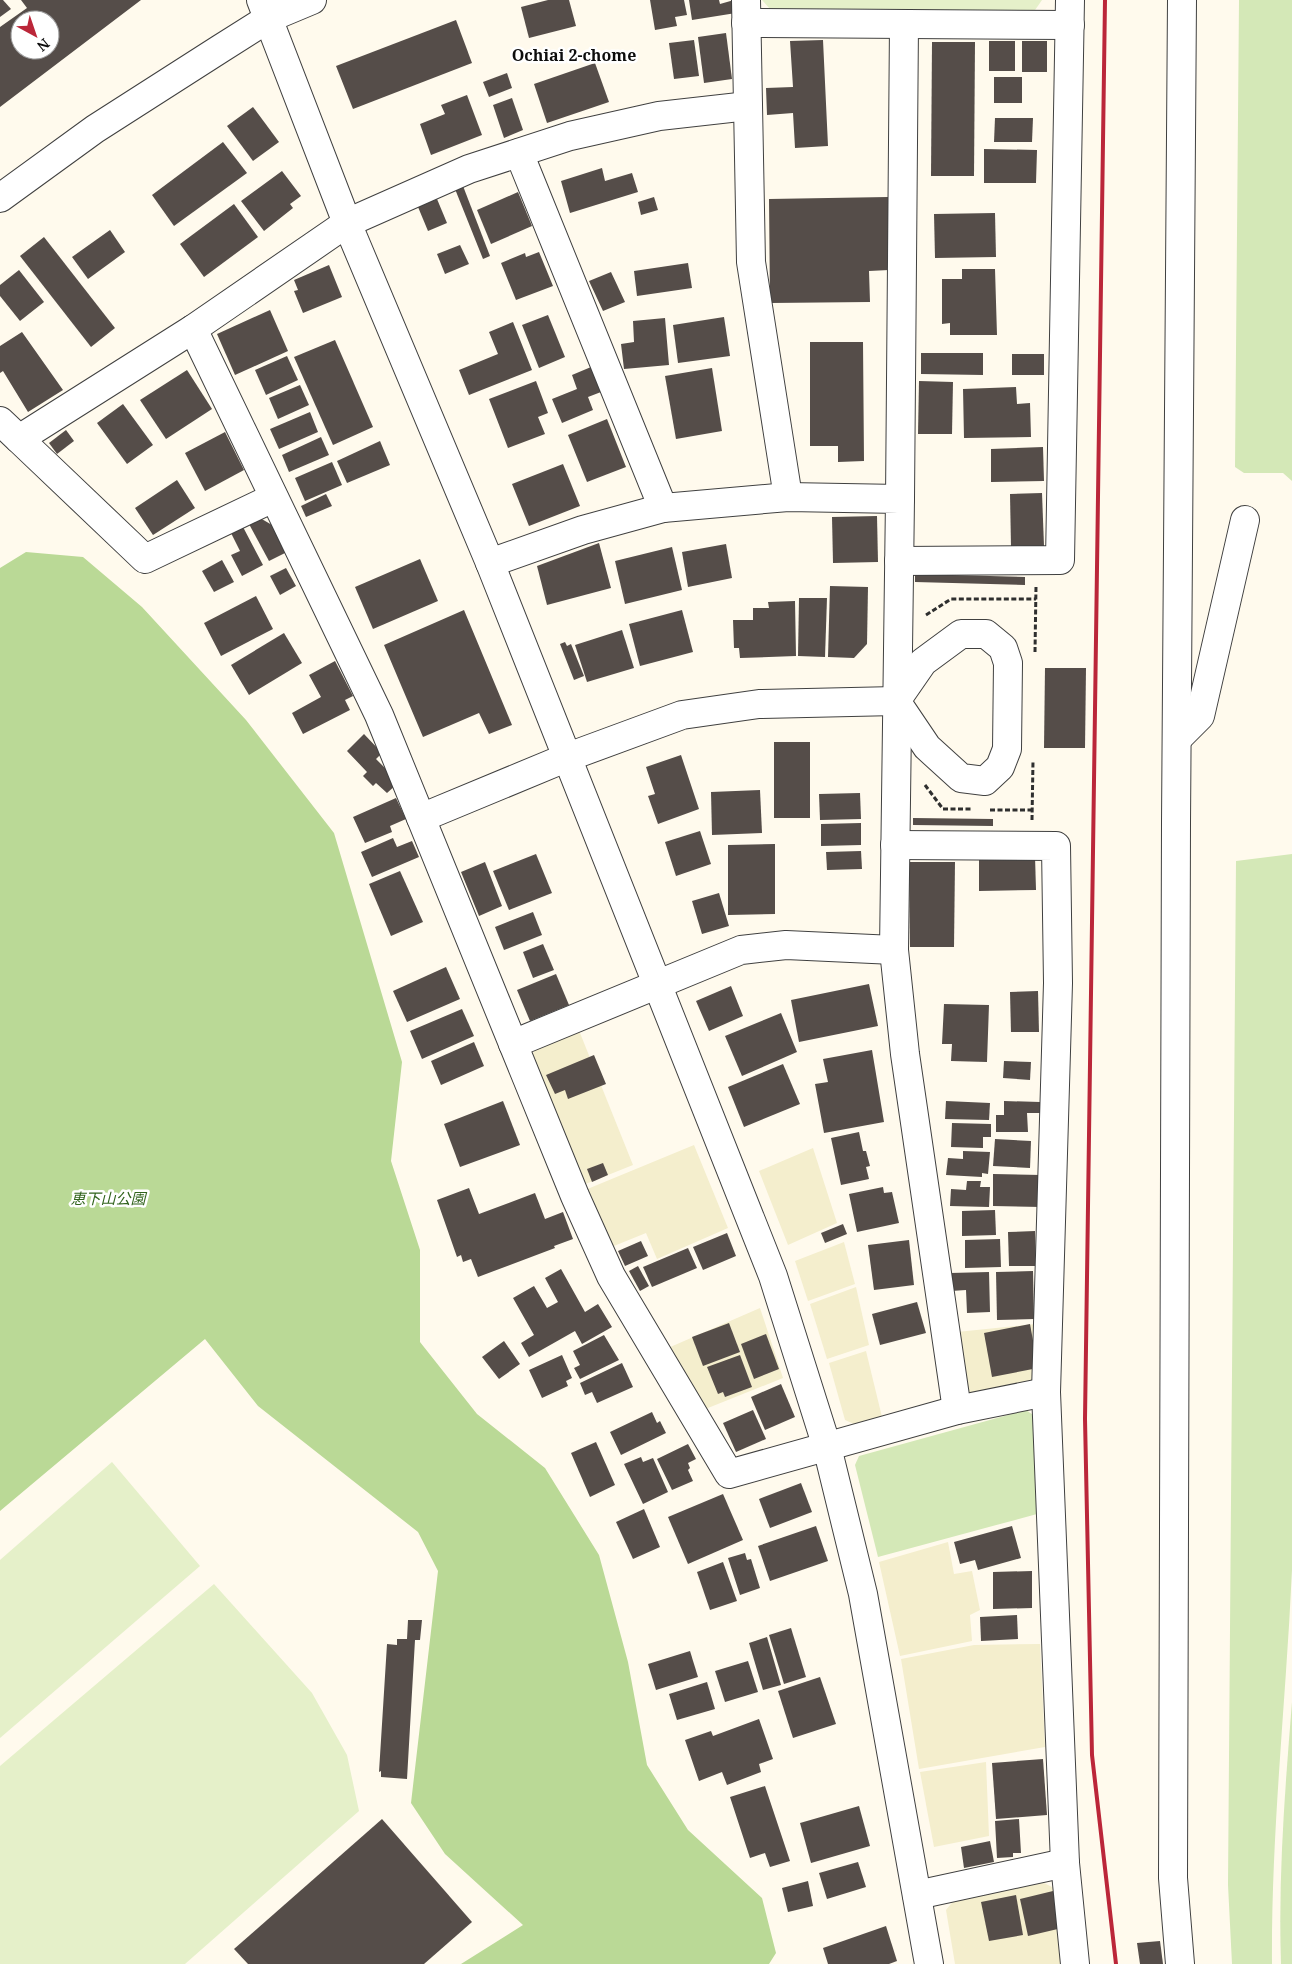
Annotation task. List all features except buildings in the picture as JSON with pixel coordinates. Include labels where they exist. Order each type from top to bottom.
[{"type":"street","points":[[0,198],[265,9],[312,0]]},
{"type":"street","points":[[1180,1964],[1173,1878],[1182,0]]},
{"type":"street","points":[[265,9],[347,223],[490,563],[773,1276],[827,1447],[863,1594],[929,1964]]},
{"type":"street","points":[[788,497],[751,262],[746,12],[904,24],[1070,12],[1060,560],[900,561]]},
{"type":"street","points":[[904,24],[900,561],[896,701],[894,950],[905,1054],[957,1410]]},
{"type":"street","points":[[273,498],[145,558],[10,430],[193,329],[347,223],[469,170],[570,136],[660,116],[748,106]]},
{"type":"street","points":[[519,152],[663,508]]},
{"type":"street","points":[[193,329],[379,715],[575,1196],[611,1276],[728,1474],[957,1410],[1046,1392]]},
{"type":"street","points":[[490,563],[583,530],[663,508],[788,497],[900,499]]},
{"type":"street","points":[[1177,739],[1200,716],[1245,520]]},
{"type":"street","points":[[961,634],[986,634],[1003,648],[1008,663],[1007,749],[1000,768],[985,781],[961,778],[928,747],[896,701],[923,662],[961,634]]},
{"type":"street","points":[[421,818],[568,758],[682,715],[759,704],[896,701]]},
{"type":"street","points":[[895,845],[1056,846],[1058,983],[1046,1392],[1065,1864],[1075,1964]]},
{"type":"street","points":[[513,1044],[741,950],[786,945],[894,950]]},
{"type":"street","points":[[917,1895],[1065,1864]]},
{"type":"shaded area","points":[[578,1028],[633,1165],[583,1185],[531,1061],[536,1044]]},
{"type":"shaded area","points":[[694,1145],[728,1228],[657,1259],[646,1233],[609,1248],[585,1190]]},
{"type":"shaded area","points":[[813,1148],[837,1223],[788,1245],[759,1171]]},
{"type":"shaded area","points":[[844,1242],[855,1284],[808,1301],[795,1261]]},
{"type":"shaded area","points":[[856,1287],[869,1345],[827,1359],[810,1304]]},
{"type":"shaded area","points":[[760,1308],[783,1378],[703,1410],[668,1348]]},
{"type":"shaded area","points":[[1036,1324],[1037,1376],[1028,1384],[972,1395],[964,1387],[957,1332]]},
{"type":"shaded area","points":[[866,1351],[882,1417],[856,1425],[845,1420],[829,1363]]},
{"type":"shaded area","points":[[948,1542],[954,1574],[972,1571],[980,1610],[970,1615],[972,1641],[900,1656],[879,1562]]},
{"type":"shaded area","points":[[1040,1644],[1045,1747],[919,1769],[901,1659],[974,1645]]},
{"type":"shaded area","points":[[986,1762],[989,1836],[934,1847],[920,1772]]},
{"type":"shaded area","points":[[1044,1883],[1056,1889],[1065,1964],[955,1964],[946,1910],[955,1899]]},
{"type":"green space","points":[[762,0],[1042,0],[1033,13],[770,9]]},
{"type":"green space","points":[[1239,0],[1292,0],[1292,481],[1283,473],[1244,473],[1235,467]]},
{"type":"green space","name":"恵下山公園","points":[[26,552],[83,557],[142,607],[246,720],[334,833],[402,1062],[391,1161],[420,1250],[420,1342],[477,1414],[545,1468],[599,1555],[628,1662],[647,1765],[688,1830],[762,1898],[776,1953],[769,1964],[461,1964],[523,1925],[445,1854],[411,1803],[438,1571],[418,1532],[258,1406],[205,1339],[0,1511],[0,568]]},
{"type":"green space","points":[[1292,854],[1292,1570],[1276,1816],[1272,1964],[1232,1964],[1228,1885],[1236,861]]},
{"type":"green space","points":[[1026,1410],[1036,1417],[1037,1514],[878,1557],[855,1465],[859,1456]]},
{"type":"green space","points":[[112,1462],[200,1566],[0,1738],[0,1560]]},
{"type":"green space","points":[[214,1584],[312,1693],[347,1755],[359,1811],[185,1964],[0,1964],[0,1766]]},
{"type":"green space","points":[[1292,1702],[1292,1964],[1281,1964],[1281,1866]]},
{"type":"railway","points":[[1105,0],[1085,1419],[1092,1755],[1116,1964]]},
{"type":"district","name":"Ochiai 2-chome","points":[[574,55]]}]
